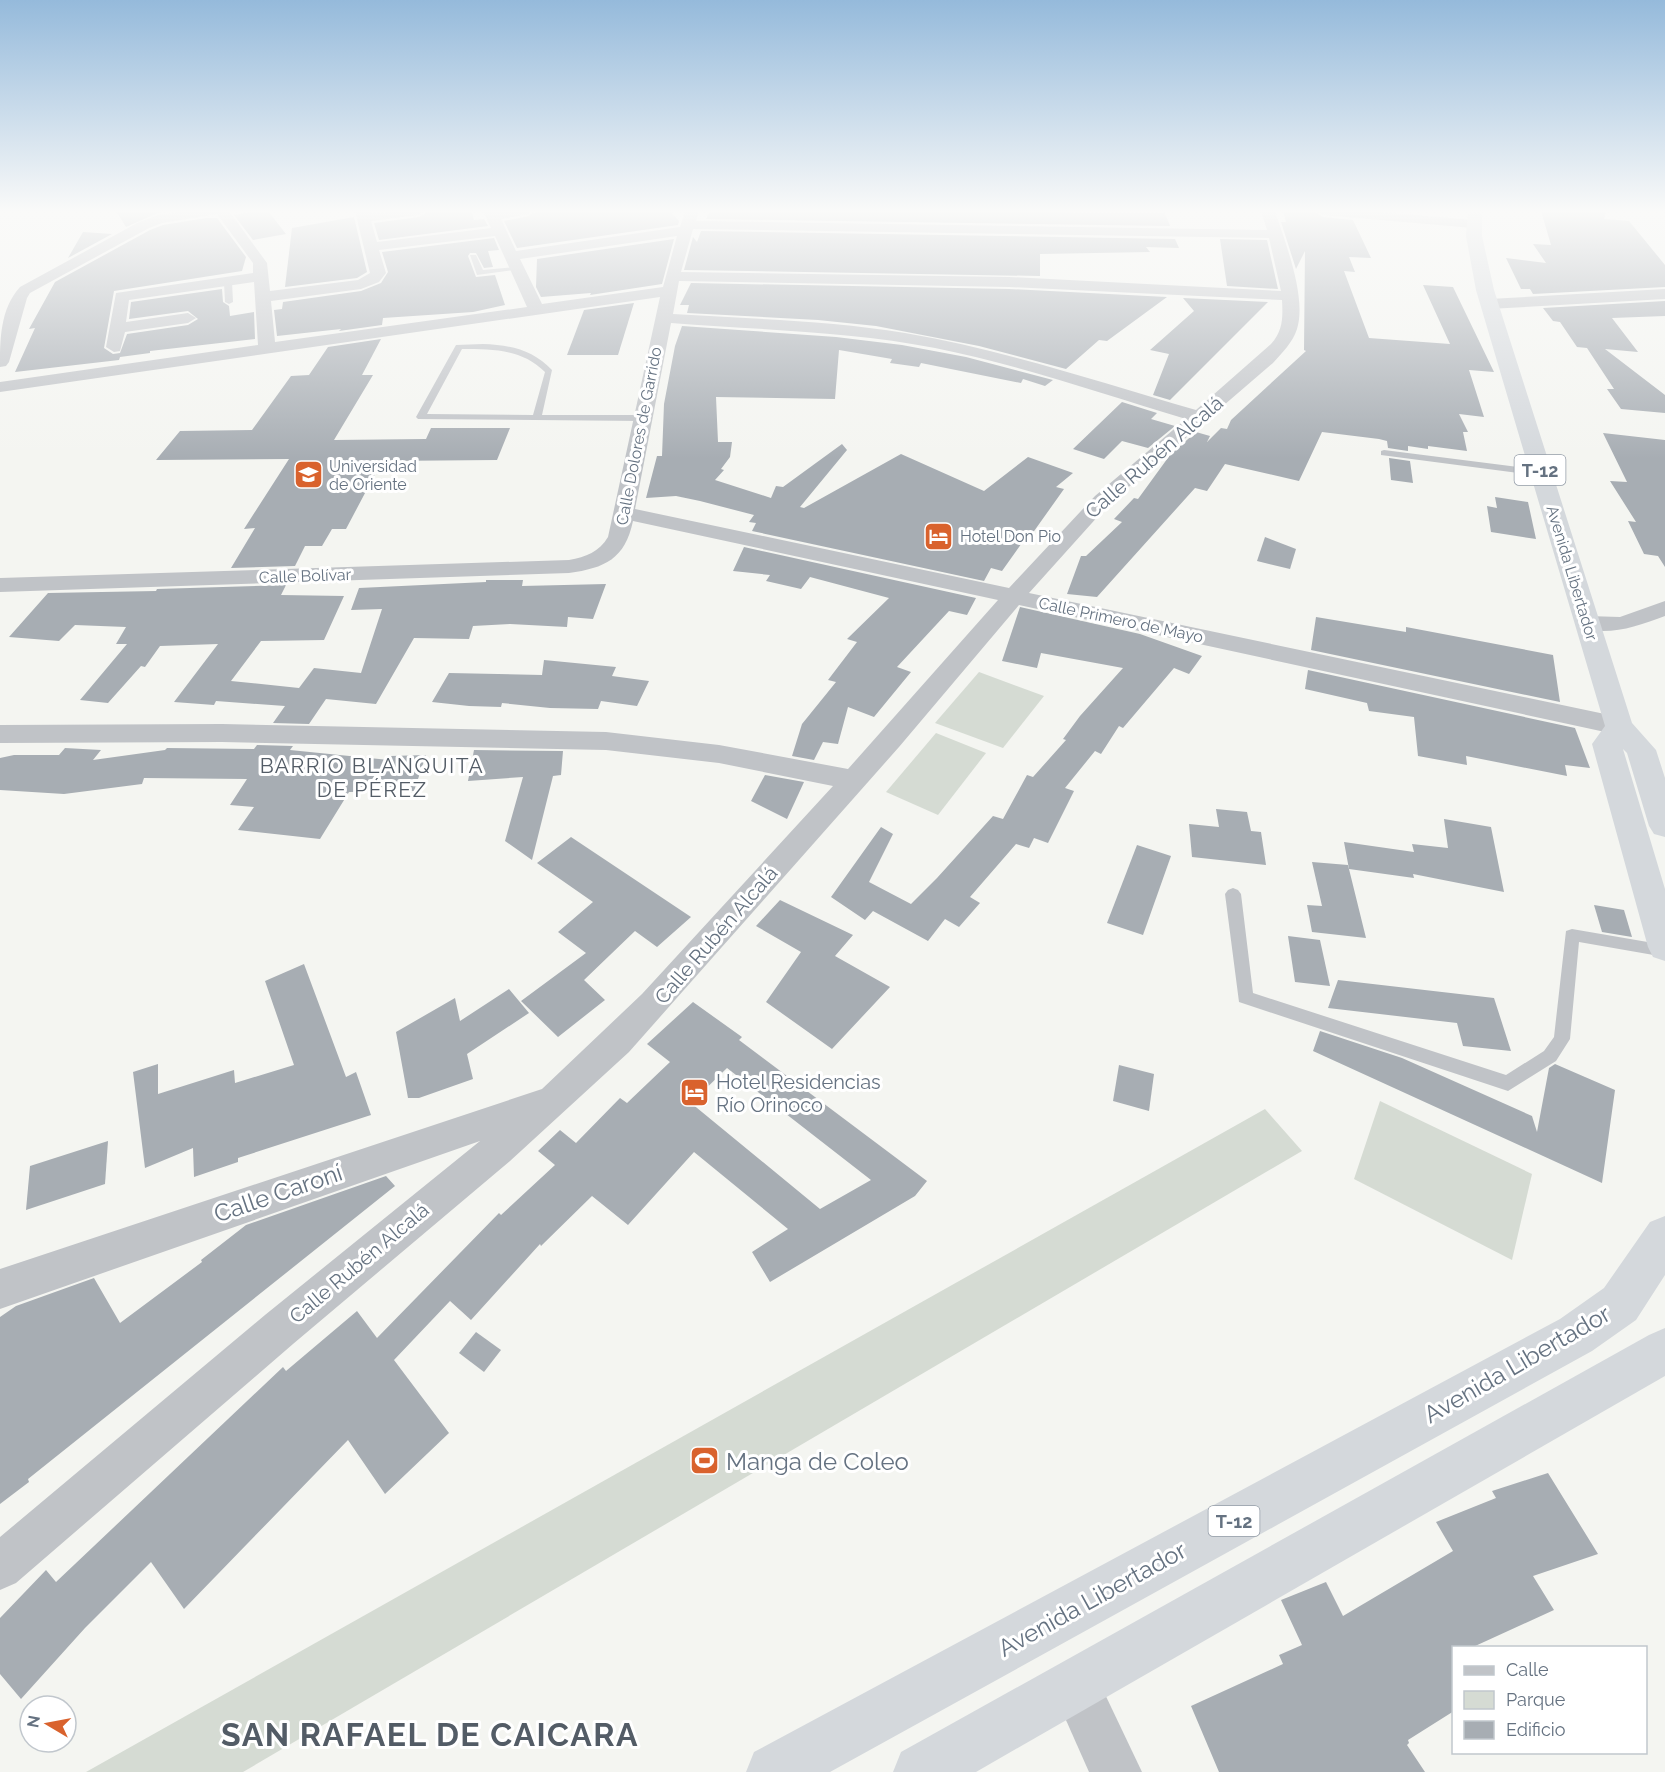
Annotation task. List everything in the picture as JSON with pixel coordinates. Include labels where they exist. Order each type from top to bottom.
[{"type":"highway","name":"Avenida Libertador","points":[[1486,294],[1619,726],[1641,750],[1665,826]]},
{"type":"highway","points":[[1619,726],[1607,744],[1665,949]]},
{"type":"highway","name":"Avenida Libertador","points":[[774,1772],[1576,1335],[1620,1304],[1665,1237]]},
{"type":"highway","points":[[921,1772],[1665,1351]]},
{"type":"street","points":[[0,362],[22,294]]},
{"type":"street","points":[[114,347],[122,296],[139,294]]},
{"type":"street","points":[[262,294],[267,349]]},
{"type":"street","points":[[262,297],[286,294]]},
{"type":"street","points":[[529,294],[537,310]]},
{"type":"street","points":[[0,387],[537,310],[621,294]]},
{"type":"street","name":"Calle Dolores de Garrido","points":[[608,555],[615,547],[619,537],[669,294]]},
{"type":"street","points":[[1244,294],[1290,296]]},
{"type":"street","points":[[1489,304],[1665,294]]},
{"type":"street","name":"Calle Rubén Alcalá","points":[[0,1567],[331,1285],[594,1066],[655,1005],[689,963],[854,780],[1049,554],[1102,500],[1279,346],[1290,324],[1290,296]]},
{"type":"street","points":[[117,328],[188,318]]},
{"type":"street","points":[[663,318],[851,332],[936,343],[992,356],[1199,417]]},
{"type":"street","name":"Calle Primero de Mayo","points":[[623,513],[1619,726]]},
{"type":"street","name":"Calle Bolívar","points":[[0,585],[532,568],[584,564],[608,555]]},
{"type":"street","points":[[1587,623],[1622,624],[1665,608]]},
{"type":"street","points":[[0,734],[222,733],[606,741],[719,754],[854,780]]},
{"type":"street","name":"Calle Caroní","points":[[0,1289],[557,1098]]},
{"type":"street","points":[[1076,1684],[1116,1772]]},
{"type":"lane","points":[[229,294],[229,302]]},
{"type":"lane","points":[[537,417],[549,372],[532,359],[506,346],[459,346],[421,417],[642,418]]},
{"type":"lane","points":[[1384,453],[1541,473]]},
{"type":"lane","points":[[1233,894],[1245,997],[1508,1083],[1550,1056],[1562,1039],[1572,935],[1665,949]]},
{"type":"green space","points":[[979,672],[1044,696],[1003,748],[935,723]]},
{"type":"green space","points":[[936,733],[986,753],[938,815],[886,792]]},
{"type":"green space","points":[[1380,1101],[1532,1174],[1512,1260],[1354,1179]]},
{"type":"green space","name":"Manga de Coleo","points":[[1265,1109],[1302,1151],[243,1772],[86,1772]]},
{"type":"building","points":[[49,294],[114,294],[104,348],[113,354],[120,353],[127,334],[188,325],[198,319],[188,311],[129,319],[131,302],[189,294],[222,294],[223,302],[229,306],[230,316],[254,312],[255,339],[150,351],[150,353],[120,357],[119,360],[15,372],[35,328],[29,329]]},
{"type":"building","points":[[342,294],[501,294],[505,305],[473,312],[383,318],[382,325],[277,336],[274,310],[282,309],[283,302]]},
{"type":"building","points":[[539,294],[582,294],[541,297]]},
{"type":"building","points":[[686,294],[1102,294],[1167,297],[1107,341],[1099,340],[1066,369],[979,346],[876,326],[818,320],[687,313],[689,305],[680,305]]},
{"type":"building","points":[[1305,294],[1352,294],[1369,338],[1450,344],[1427,294],[1456,294],[1494,372],[1469,370],[1484,417],[1459,414],[1468,432],[1463,432],[1467,451],[1408,446],[1408,451],[1388,448],[1387,441],[1379,439],[1322,432],[1299,481],[1225,464],[1207,491],[1195,488],[1097,597],[1067,594],[1081,556],[1086,556],[1122,522],[1114,519],[1134,498],[1138,499],[1170,455],[1196,432],[1210,436],[1207,442],[1221,428],[1227,429],[1231,420],[1306,351],[1304,350]]},
{"type":"building","points":[[1183,298],[1268,302],[1170,400],[1153,395],[1169,354],[1150,350],[1194,311]]},
{"type":"building","points":[[1665,301],[1665,316],[1612,318],[1638,352],[1605,349],[1665,395],[1665,413],[1621,409],[1607,389],[1614,389],[1587,348],[1577,347],[1560,322],[1553,321],[1543,308]]},
{"type":"building","points":[[634,303],[618,355],[567,355],[584,310]]},
{"type":"building","points":[[682,326],[836,337],[902,345],[966,357],[1053,380],[1045,386],[1023,379],[1021,383],[921,363],[919,367],[890,363],[892,359],[839,350],[835,399],[716,397],[718,442],[732,442],[730,457],[721,469],[724,470],[715,480],[771,498],[776,486],[783,487],[842,444],[847,450],[800,507],[804,508],[901,454],[984,491],[1028,457],[1073,473],[1056,487],[1064,489],[1002,571],[991,568],[984,581],[752,531],[756,523],[749,522],[754,515],[700,501],[676,496],[646,498],[657,456],[662,456],[664,404],[675,346]]},
{"type":"building","points":[[381,339],[362,375],[373,375],[334,440],[426,439],[431,428],[510,428],[497,460],[382,461],[346,529],[332,529],[322,546],[305,546],[295,566],[231,568],[255,528],[244,529],[289,459],[156,460],[180,431],[252,430],[291,376],[309,375],[328,347]]},
{"type":"building","points":[[1122,402],[1157,413],[1151,419],[1175,426],[1148,448],[1122,441],[1104,459],[1073,449]]},
{"type":"building","points":[[1603,433],[1665,440],[1665,567],[1658,556],[1644,554],[1628,521],[1636,522],[1610,481],[1627,482]]},
{"type":"building","points":[[1389,458],[1410,461],[1413,483],[1391,480]]},
{"type":"building","points":[[1495,497],[1528,502],[1536,539],[1491,532],[1487,506],[1497,508]]},
{"type":"building","points":[[1265,537],[1296,549],[1290,569],[1257,561]]},
{"type":"building","points":[[744,547],[976,598],[967,615],[949,611],[897,667],[911,672],[874,717],[848,707],[838,744],[823,742],[814,760],[792,756],[802,724],[836,682],[828,680],[857,642],[847,639],[889,598],[810,577],[801,589],[766,581],[770,575],[733,571]]},
{"type":"building","points":[[486,580],[523,580],[522,586],[606,584],[593,619],[568,617],[567,627],[510,624],[473,626],[469,639],[414,638],[376,704],[326,699],[309,724],[273,723],[285,706],[216,701],[214,705],[174,702],[218,644],[160,646],[145,667],[141,666],[108,703],[80,700],[127,644],[116,644],[126,627],[75,625],[59,641],[9,637],[48,593],[286,585],[281,595],[344,596],[324,640],[261,641],[231,681],[299,688],[314,668],[361,673],[382,609],[351,610],[359,588],[486,582]]},
{"type":"building","points":[[1020,607],[1140,634],[1202,656],[1189,674],[1174,668],[1123,728],[1119,726],[1101,754],[1095,751],[1065,788],[1074,791],[1048,843],[1034,838],[1029,848],[1016,844],[970,897],[980,903],[959,927],[945,919],[928,941],[873,911],[865,920],[831,897],[881,827],[893,834],[869,882],[911,904],[993,816],[1003,819],[1027,775],[1033,777],[1066,740],[1063,739],[1080,716],[1123,668],[1041,653],[1037,668],[1002,661]]},
{"type":"building","points":[[1316,617],[1406,632],[1406,627],[1553,655],[1560,702],[1311,650]]},
{"type":"building","points":[[544,660],[616,667],[612,676],[649,681],[637,706],[601,701],[598,709],[550,708],[502,703],[501,707],[469,706],[432,702],[449,673],[542,675]]},
{"type":"building","points":[[1308,670],[1575,728],[1590,768],[1565,765],[1567,776],[1466,756],[1467,765],[1418,756],[1414,717],[1369,711],[1367,703],[1305,689]]},
{"type":"building","points":[[257,745],[293,746],[290,750],[389,760],[391,756],[426,755],[414,791],[349,792],[320,839],[238,830],[254,807],[230,805],[247,779],[144,778],[142,784],[64,794],[0,790],[0,758],[14,755],[59,755],[65,748],[101,750],[93,760],[167,748],[254,749]]},
{"type":"building","points":[[474,750],[563,751],[561,775],[553,776],[532,860],[505,841],[523,777],[468,781]]},
{"type":"building","points":[[765,775],[804,782],[787,819],[751,801]]},
{"type":"building","points":[[1216,809],[1247,812],[1251,831],[1261,832],[1266,865],[1192,857],[1189,824],[1219,827]]},
{"type":"building","points":[[1444,819],[1491,827],[1504,892],[1413,874],[1414,878],[1349,869],[1344,842],[1414,852],[1412,844],[1448,848]]},
{"type":"building","points":[[571,837],[691,917],[657,947],[635,931],[584,980],[605,1000],[558,1037],[521,1001],[586,953],[558,932],[593,902],[537,863]]},
{"type":"building","points":[[1137,845],[1171,856],[1143,935],[1107,923]]},
{"type":"building","points":[[1312,862],[1348,865],[1366,938],[1312,932],[1307,905],[1322,906]]},
{"type":"building","points":[[780,900],[853,935],[835,956],[890,987],[832,1049],[766,1002],[801,952],[756,926]]},
{"type":"building","points":[[1594,905],[1624,910],[1632,937],[1602,932]]},
{"type":"building","points":[[1288,936],[1320,940],[1330,986],[1295,982]]},
{"type":"building","points":[[304,964],[346,1077],[356,1072],[371,1115],[238,1158],[238,1162],[194,1177],[193,1148],[145,1168],[133,1072],[158,1064],[158,1094],[234,1070],[235,1083],[294,1065],[265,981]]},
{"type":"building","points":[[1338,980],[1494,998],[1511,1051],[1463,1046],[1457,1023],[1328,1008]]},
{"type":"building","points":[[509,989],[529,1013],[467,1054],[473,1079],[419,1098],[408,1098],[396,1032],[455,998],[460,1021]]},
{"type":"building","points":[[693,1002],[742,1037],[739,1040],[927,1181],[915,1196],[770,1282],[752,1252],[788,1229],[694,1152],[628,1225],[592,1196],[541,1246],[540,1244],[471,1320],[450,1301],[394,1360],[449,1433],[385,1494],[348,1440],[184,1609],[151,1562],[85,1628],[26,1694],[18,1695],[0,1674],[0,1618],[46,1570],[56,1582],[283,1367],[286,1371],[357,1311],[377,1338],[499,1213],[501,1215],[555,1165],[538,1151],[560,1130],[576,1143],[620,1098],[627,1103],[670,1062],[647,1044]],"holes":[[[727,1068],[871,1180],[820,1209],[691,1103]]]},
{"type":"building","points":[[1320,1031],[1402,1058],[1532,1116],[1537,1132],[1549,1068],[1555,1064],[1615,1090],[1602,1183],[1313,1051]]},
{"type":"building","points":[[1119,1065],[1154,1074],[1149,1111],[1113,1101]]},
{"type":"building","points":[[108,1141],[105,1184],[26,1210],[30,1166]]},
{"type":"building","points":[[386,1176],[395,1186],[28,1479],[29,1482],[0,1504],[0,1317],[16,1306],[94,1278],[120,1323],[202,1262],[201,1260],[246,1225]]},
{"type":"building","points":[[476,1332],[501,1350],[484,1372],[459,1353]]},
{"type":"building","points":[[1548,1473],[1598,1554],[1533,1576],[1554,1610],[1475,1646],[1452,1646],[1452,1712],[1408,1740],[1407,1745],[1425,1772],[1219,1772],[1191,1706],[1283,1664],[1279,1655],[1302,1645],[1281,1600],[1326,1582],[1343,1616],[1453,1551],[1436,1522],[1496,1498],[1492,1491]]},
{"type":"place","name":"Universidad de Oriente","points":[[308,475]]},
{"type":"place","name":"Hotel Don Pio","points":[[939,536]]},
{"type":"place","name":"Hotel Residencias Río Orinoco","points":[[695,1093]]},
{"type":"place","name":"Manga de Coleo","points":[[705,1461]]},
{"type":"district","name":"BARRIO BLANQUITA DE PÉREZ","points":[[372,777]]},
{"type":"district","name":"SAN RAFAEL DE CAICARA","points":[[430,1734]]}]
